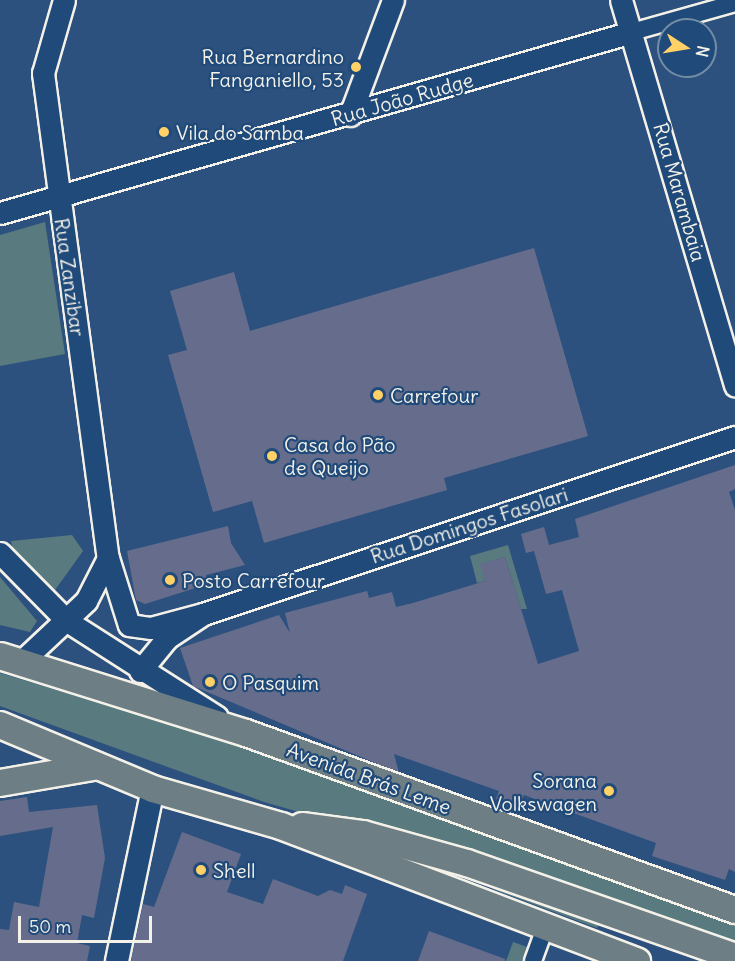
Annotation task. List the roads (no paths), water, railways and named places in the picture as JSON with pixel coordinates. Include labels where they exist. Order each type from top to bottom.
[{"type":"main road","name":"Avenida Brás Leme","points":[[11,659],[246,733],[735,910]]},
{"type":"main road","points":[[0,725],[153,789],[281,826],[637,961]]},
{"type":"main road","points":[[0,783],[98,766]]},
{"type":"main road","points":[[117,961],[153,789]]},
{"type":"main road","points":[[281,826],[336,829],[467,863],[735,957]]},
{"type":"street","name":"Rua Zanzibar","points":[[64,0],[43,73],[108,558],[124,615]]},
{"type":"street","points":[[350,115],[393,0]]},
{"type":"street","name":"Rua Marambaia","points":[[621,0],[735,386]]},
{"type":"street","name":"Rua João Rudge","points":[[0,213],[350,115],[735,3]]},
{"type":"street","name":"Rua Domingos Fasolari","points":[[124,615],[129,625],[139,628],[203,614],[735,437]]},
{"type":"street","points":[[0,553],[67,621],[140,671],[246,733]]},
{"type":"street","name":"Rua Zanzibar","points":[[11,659],[67,621],[97,586],[108,558]]},
{"type":"street","name":"Rua Domingos Fasolari","points":[[140,671],[166,638],[203,614]]},
{"type":"street","points":[[534,961],[545,928]]},
{"type":"place","name":"Rua Bernardino Fanganiello, 53","points":[[356,67]]},
{"type":"place","name":"Vila do Samba","points":[[164,132]]},
{"type":"place","name":"Carrefour","points":[[378,395]]},
{"type":"place","name":"Casa do Pão de Queijo","points":[[272,456]]},
{"type":"place","name":"Posto Carrefour","points":[[170,580]]},
{"type":"place","name":"O Pasquim","points":[[210,682]]},
{"type":"place","name":"Sorana Volkswagen","points":[[609,791]]},
{"type":"place","name":"Shell","points":[[201,870]]}]
